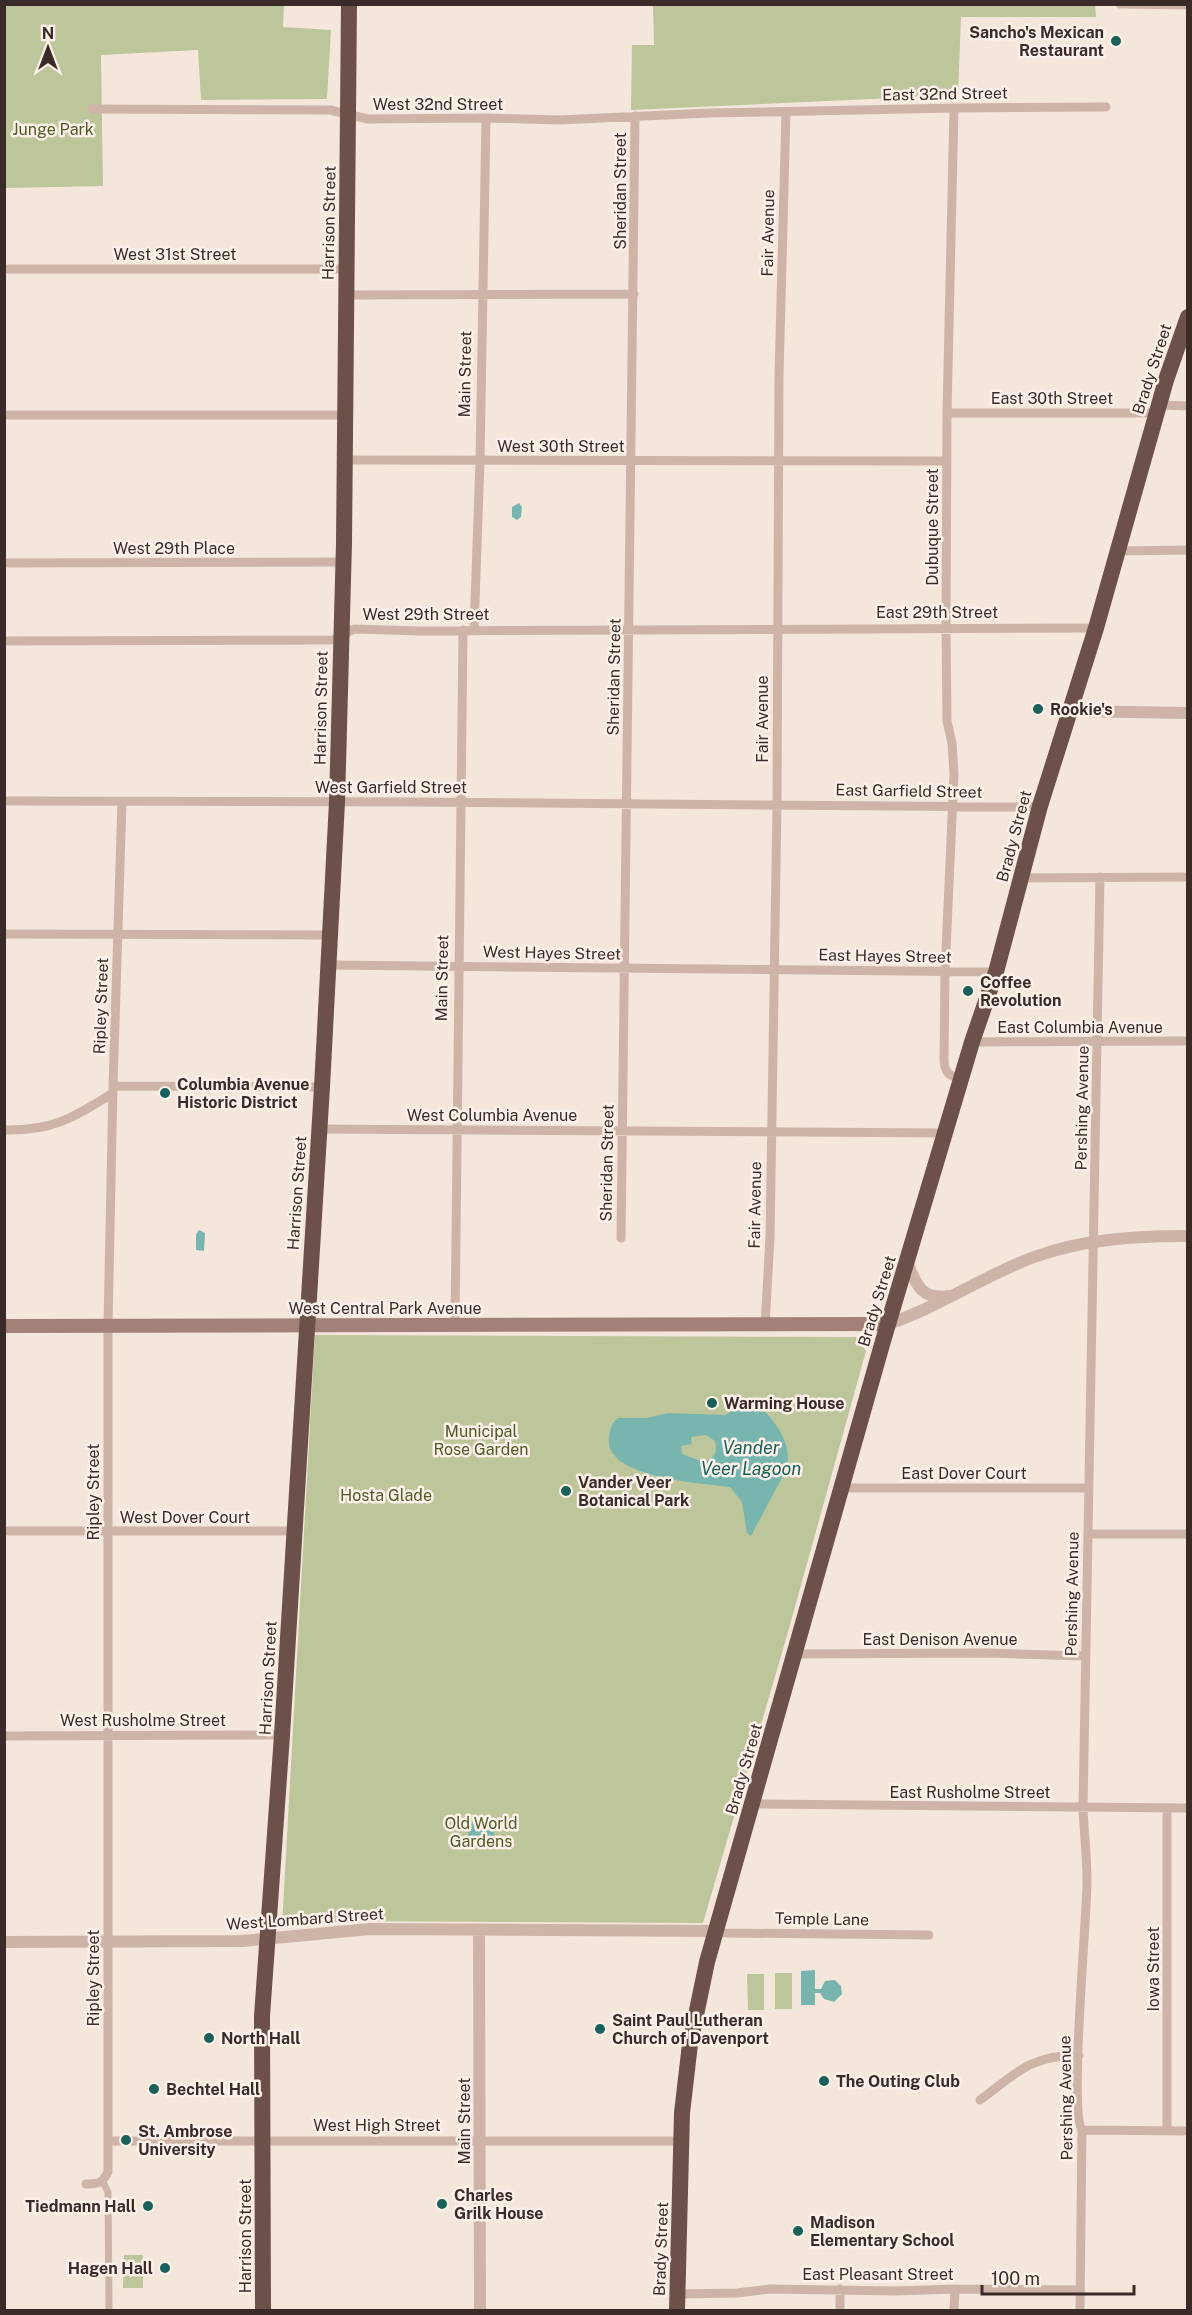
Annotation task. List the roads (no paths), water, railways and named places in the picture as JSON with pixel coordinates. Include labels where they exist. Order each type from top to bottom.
[{"type":"highway","name":"Harrison Street","points":[[263,2310],[261,2045],[320,1129],[337,802],[343,562],[349,4]]},
{"type":"highway","name":"Brady Street","points":[[677,2302],[682,2113],[690,2044],[707,1962],[840,1488],[972,1042],[996,972],[1040,806],[1096,628],[1157,409],[1188,316]]},
{"type":"main road","name":"West Central Park Avenue","points":[[4,1326],[888,1324]]},
{"type":"street","points":[[1120,4],[1188,5]]},
{"type":"street","name":"East 32nd Street","points":[[786,112],[1106,107]]},
{"type":"street","name":"Dubuque Street","points":[[954,108],[947,412],[946,628],[947,721],[952,742],[953,807],[945,972],[944,1067],[950,1076],[961,1079]]},
{"type":"street","name":"West 32nd Street","points":[[92,109],[330,110],[368,119],[559,120],[786,112]]},
{"type":"street","name":"Fair Avenue","points":[[765,1325],[770,1238],[772,1132],[779,461],[786,112]]},
{"type":"street","name":"Sheridan Street","points":[[621,1238],[635,116]]},
{"type":"street","name":"Main Street","points":[[474,630],[480,461],[486,118]]},
{"type":"street","name":"West 31st Street","points":[[4,269],[346,269]]},
{"type":"street","points":[[346,295],[634,294]]},
{"type":"street","name":"East 30th Street","points":[[947,412],[1157,409],[1188,406]]},
{"type":"street","points":[[4,415],[344,415]]},
{"type":"street","name":"West 30th Street","points":[[343,460],[779,461]]},
{"type":"street","points":[[779,461],[947,461]]},
{"type":"street","points":[[1118,551],[1188,550]]},
{"type":"street","name":"West 29th Place","points":[[4,563],[343,562]]},
{"type":"street","name":"East 29th Street","points":[[778,630],[1096,628]]},
{"type":"street","name":"West 29th Street","points":[[4,640],[333,640],[354,629],[778,630]]},
{"type":"street","name":"Main Street","points":[[455,1325],[462,630]]},
{"type":"street","points":[[1069,711],[1188,713]]},
{"type":"street","name":"West Garfield Street","points":[[4,801],[777,805]]},
{"type":"street","name":"Ripley Street","points":[[109,2310],[108,2192],[104,2182],[108,2172],[108,1325],[122,802]]},
{"type":"street","name":"East Garfield Street","points":[[777,805],[1040,806]]},
{"type":"street","name":"Pershing Avenue","points":[[1080,2310],[1082,2130],[1078,2120],[1078,2055],[1087,1880],[1083,1808],[1100,877]]},
{"type":"street","points":[[1021,878],[1188,877]]},
{"type":"street","points":[[4,934],[330,935]]},
{"type":"street","name":"West Hayes Street","points":[[329,965],[774,970]]},
{"type":"street","name":"East Hayes Street","points":[[774,970],[996,972]]},
{"type":"street","name":"East Columbia Avenue","points":[[972,1042],[1188,1041]]},
{"type":"street","points":[[4,1130],[38,1129],[57,1124],[74,1117],[113,1090],[322,1087]]},
{"type":"street","name":"West Columbia Avenue","points":[[320,1129],[772,1132]]},
{"type":"street","points":[[772,1132],[945,1134]]},
{"type":"street","points":[[888,1324],[912,1316],[1033,1258],[1093,1240],[1188,1236]]},
{"type":"street","points":[[908,1262],[917,1286],[922,1291],[941,1297],[952,1296]]},
{"type":"street","name":"East Dover Court","points":[[840,1488],[1089,1488]]},
{"type":"street","name":"West Dover Court","points":[[4,1531],[294,1531]]},
{"type":"street","points":[[1088,1534],[1188,1534]]},
{"type":"street","name":"East Denison Avenue","points":[[795,1654],[986,1653],[1085,1656]]},
{"type":"street","name":"West Rusholme Street","points":[[4,1736],[282,1735]]},
{"type":"street","name":"East Rusholme Street","points":[[752,1804],[1188,1808]]},
{"type":"street","name":"Iowa Street","points":[[1167,1808],[1167,2130]]},
{"type":"street","name":"West Lombard Street","points":[[4,1942],[109,1943],[267,1939],[370,1929],[716,1931]]},
{"type":"street","name":"Main Street","points":[[479,1931],[480,2310]]},
{"type":"street","name":"Temple Lane","points":[[716,1931],[725,1933],[929,1935]]},
{"type":"street","points":[[980,2100],[1030,2063],[1055,2055],[1078,2055]]},
{"type":"street","points":[[1082,2130],[1188,2131]]},
{"type":"street","name":"West High Street","points":[[108,2141],[682,2141]]},
{"type":"street","points":[[86,2184],[104,2182]]},
{"type":"street","name":"East Pleasant Street","points":[[677,2302],[770,2289],[1080,2290]]},
{"type":"street","points":[[840,2289],[840,2310]]},
{"type":"street","points":[[954,2310],[955,2289]]},
{"type":"water","points":[[519,503],[522,507],[521,517],[517,520],[512,517],[512,507]]},
{"type":"water","points":[[199,1230],[205,1233],[204,1251],[196,1250],[196,1234]]},
{"type":"water","name":"Vander Veer Lagoon","points":[[745,1405],[760,1406],[777,1426],[787,1450],[787,1468],[751,1536],[747,1533],[742,1502],[730,1487],[679,1480],[638,1470],[622,1462],[612,1451],[609,1438],[612,1424],[618,1418],[647,1418],[668,1413],[725,1415]],"holes":[[[706,1435],[715,1441],[714,1454],[704,1462],[682,1454],[681,1446],[692,1444],[691,1437]]]},
{"type":"water","points":[[481,1819],[490,1823],[494,1832],[490,1841],[481,1845],[472,1841],[468,1832],[472,1823]]},
{"type":"water","points":[[815,1970],[815,1989],[821,1989],[825,1981],[835,1980],[841,1986],[842,1994],[834,2002],[824,1999],[820,1993],[815,1993],[815,2005],[801,2005],[801,1971]]},
{"type":"place","name":"Sancho's Mexican Restaurant","points":[[1116,41]]},
{"type":"place","name":"Rookie's","points":[[1038,709]]},
{"type":"place","name":"Coffee Revolution","points":[[968,991]]},
{"type":"place","name":"Columbia Avenue Historic District","points":[[165,1093]]},
{"type":"place","name":"Warming House","points":[[712,1403]]},
{"type":"place","name":"Vander Veer Botanical Park","points":[[566,1491]]},
{"type":"place","name":"Saint Paul Lutheran Church of Davenport","points":[[600,2029]]},
{"type":"place","name":"North Hall","points":[[209,2038]]},
{"type":"place","name":"The Outing Club","points":[[824,2081]]},
{"type":"place","name":"Bechtel Hall","points":[[154,2089]]},
{"type":"place","name":"St. Ambrose University","points":[[126,2140]]},
{"type":"place","name":"Charles Grilk House","points":[[442,2204]]},
{"type":"place","name":"Tiedmann Hall","points":[[148,2206]]},
{"type":"place","name":"Madison Elementary School","points":[[798,2231]]},
{"type":"place","name":"Hagen Hall","points":[[165,2268]]},
{"type":"park label","name":"Junge Park","points":[[53,129]]},
{"type":"park label","name":"Municipal Rose Garden","points":[[481,1440]]},
{"type":"park label","name":"Hosta Glade","points":[[386,1495]]},
{"type":"park label","name":"Old World Gardens","points":[[481,1832]]}]
